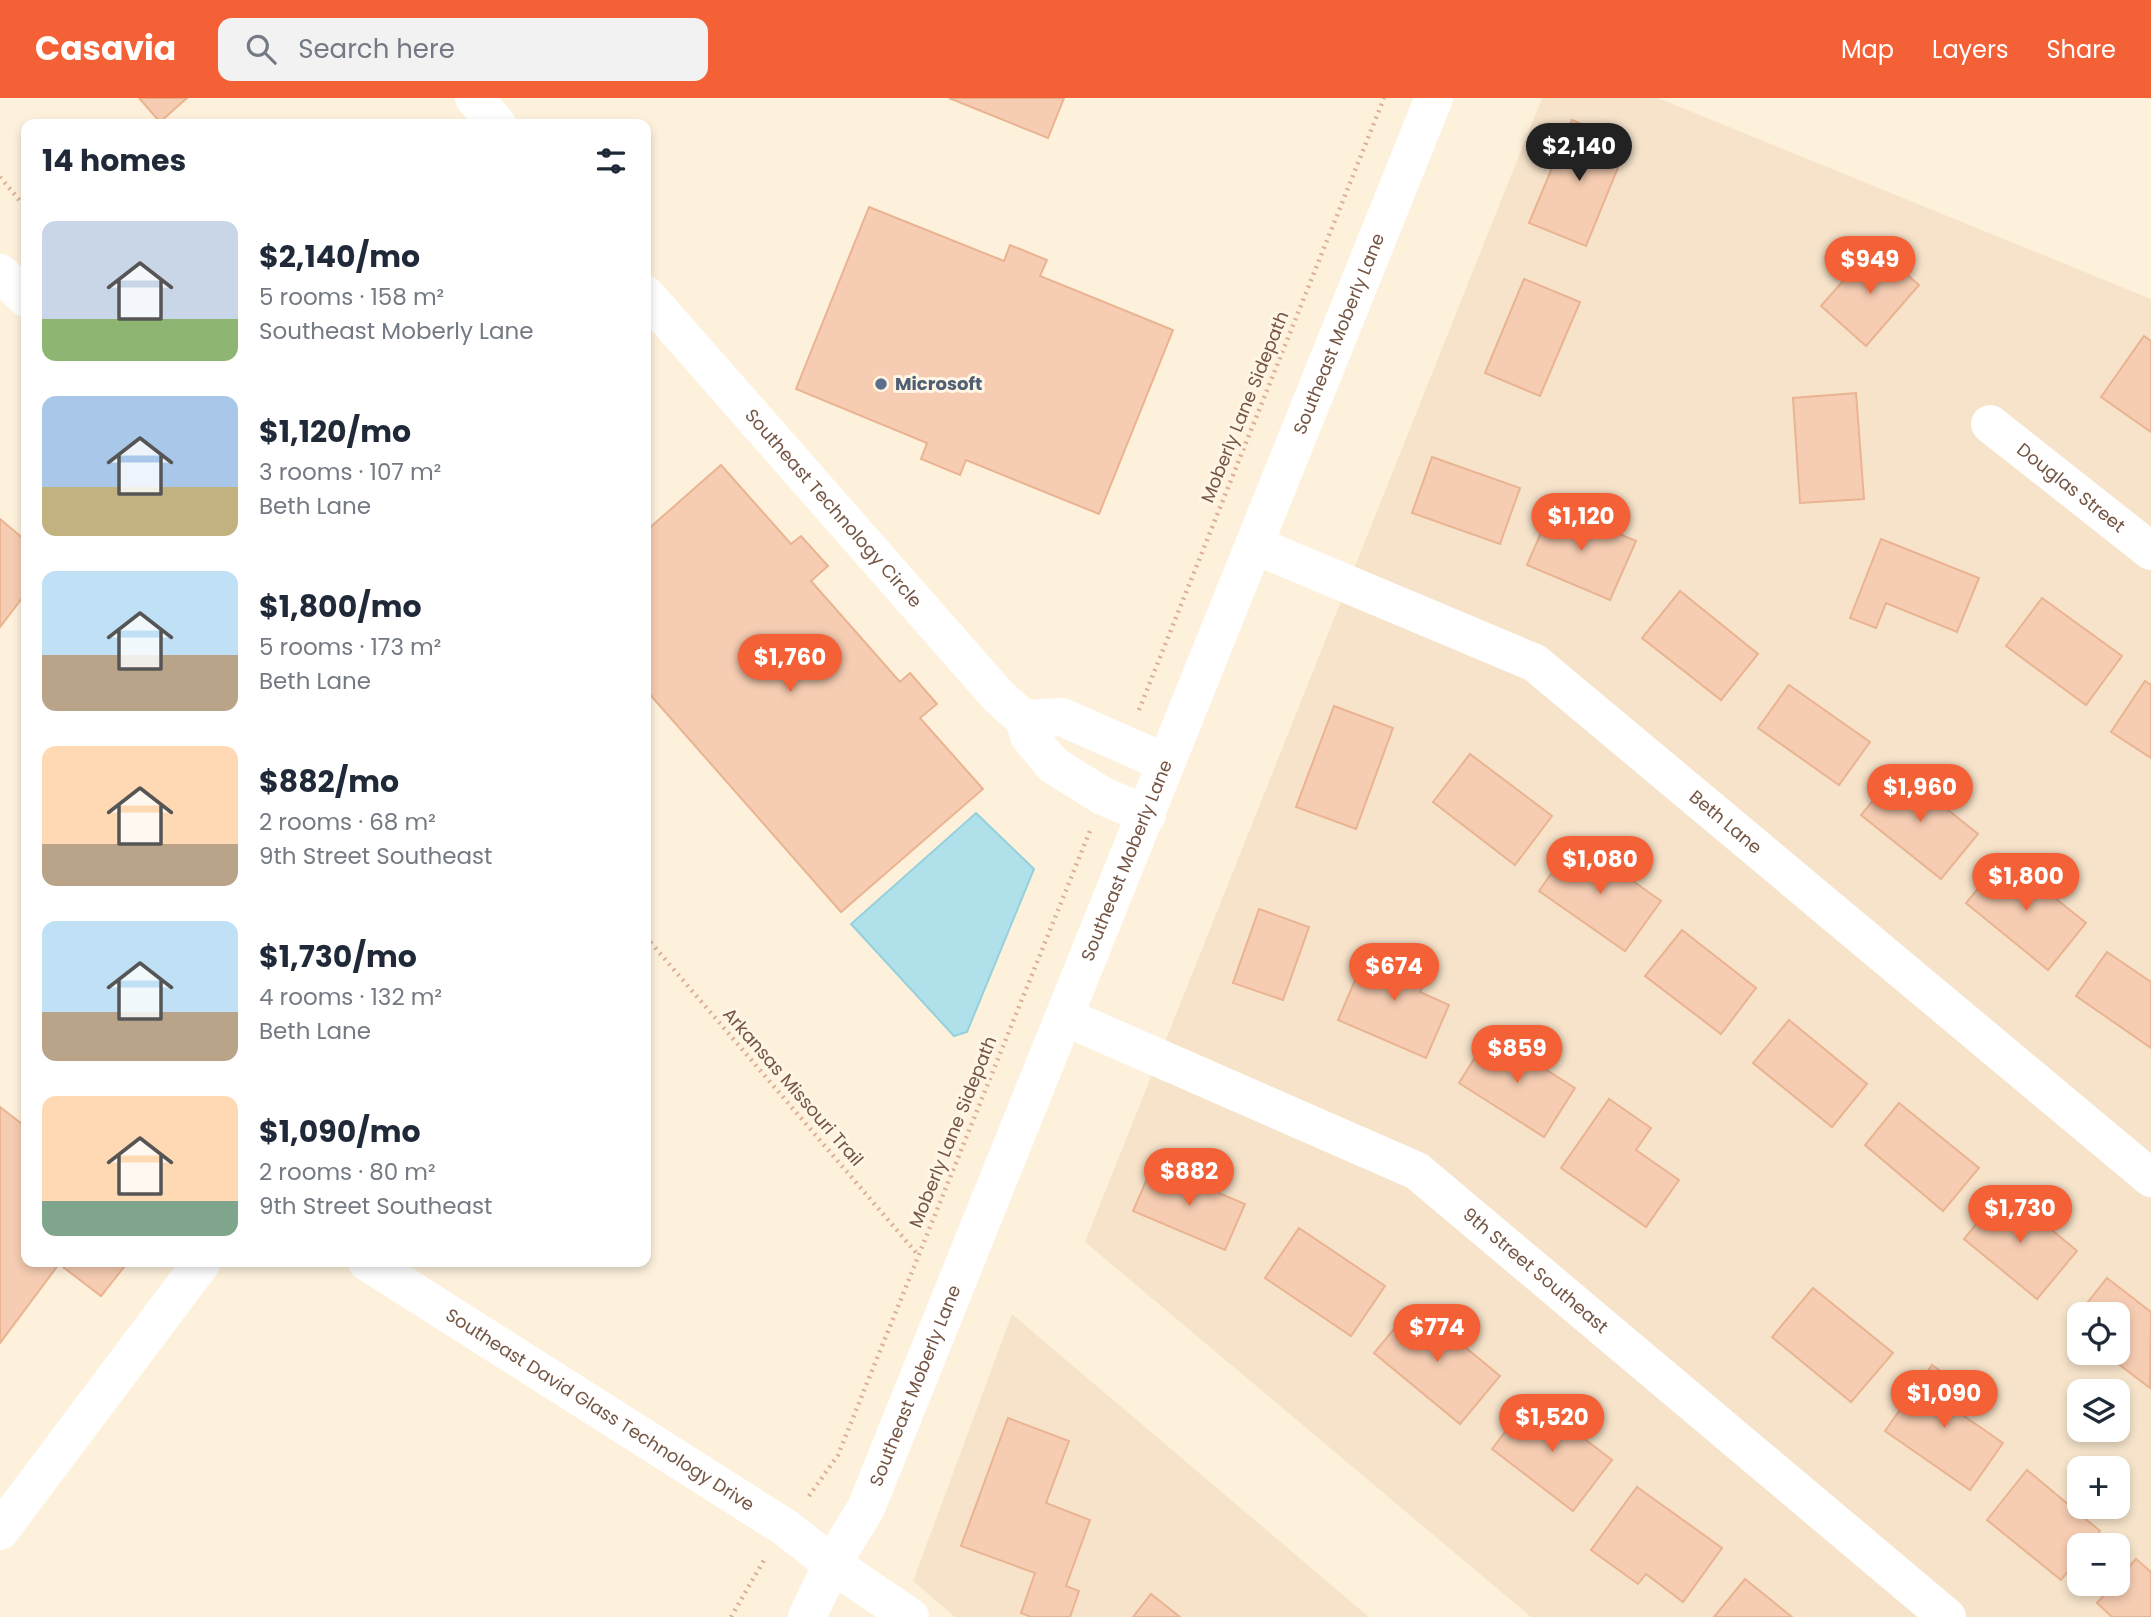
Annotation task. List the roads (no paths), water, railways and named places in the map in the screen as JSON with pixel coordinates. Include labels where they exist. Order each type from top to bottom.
[{"type":"street","points":[[474,98],[493,119]]},
{"type":"street","name":"Southeast Moberly Lane","points":[[807,1617],[832,1564],[866,1508],[1434,98]]},
{"type":"street","points":[[0,273],[21,293]]},
{"type":"street","name":"Southeast Technology Circle","points":[[651,301],[999,697],[1024,719],[1029,736],[1053,765],[1103,796],[1147,814]]},
{"type":"street","name":"Douglas Street","points":[[1990,424],[2151,551]]},
{"type":"street","name":"Beth Lane","points":[[1254,545],[1535,663],[2151,1178]]},
{"type":"street","points":[[1024,719],[1062,717],[1167,763]]},
{"type":"street","name":"9th Street Southeast","points":[[1065,1017],[1417,1171],[1947,1617]]},
{"type":"street","points":[[0,1531],[198,1267]]},
{"type":"street","name":"Southeast David Glass Technology Drive","points":[[375,1267],[786,1528],[832,1564],[910,1617]]},
{"type":"water","points":[[976,813],[1034,869],[967,1032],[954,1036],[851,924]]},
{"type":"place","name":"Microsoft","points":[[881,384]]}]
